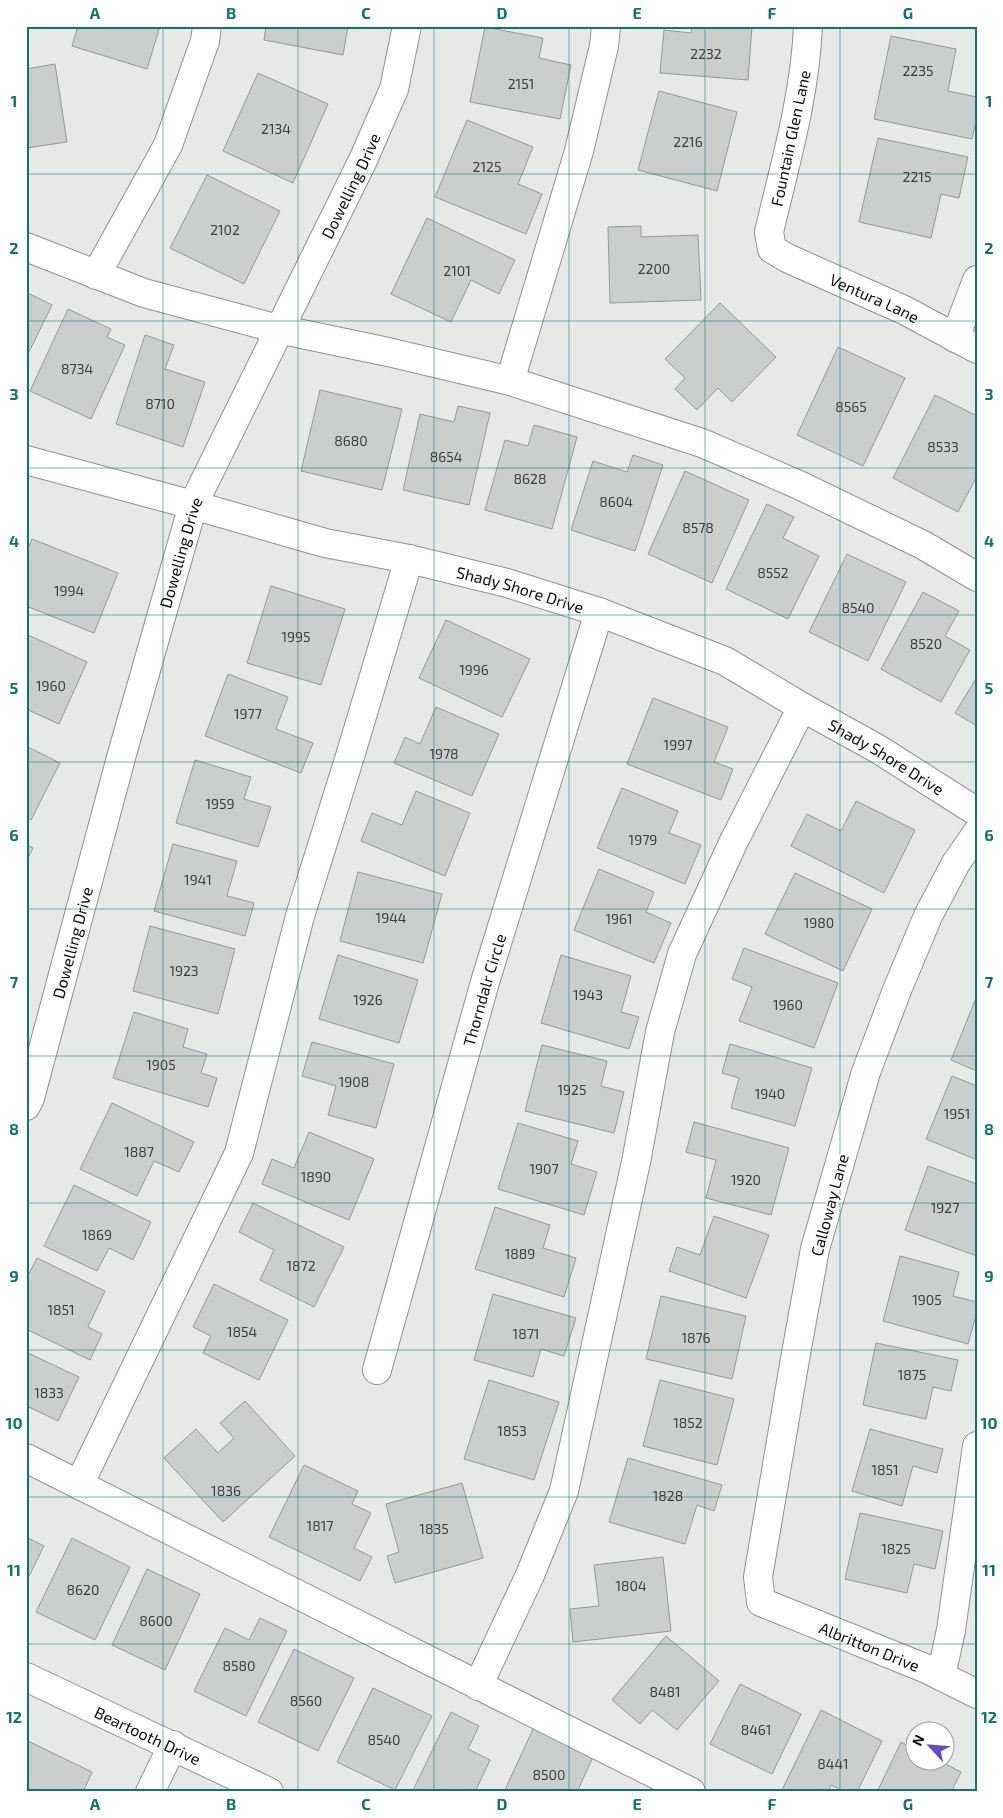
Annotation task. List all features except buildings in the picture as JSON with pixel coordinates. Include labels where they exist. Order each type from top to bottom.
[{"type":"street","points":[[96,275],[168,145],[205,41],[207,26]]},
{"type":"street","name":"Dowelling Drive","points":[[26,1106],[30,1098],[122,754],[193,505],[362,160],[394,89],[407,26]]},
{"type":"street","points":[[510,381],[579,152],[604,46],[606,26]]},
{"type":"street","name":"Fountain Glen Lane","points":[[772,249],[769,232],[800,101],[807,53],[808,26]]},
{"type":"street","points":[[26,247],[144,294],[278,329],[388,352],[510,381],[702,444],[799,485],[923,545],[977,577]]},
{"type":"street","name":"Ventura Lane","points":[[772,249],[787,258],[904,310],[966,343]]},
{"type":"street","points":[[966,343],[977,280]]},
{"type":"street","name":"Shady Shore Drive","points":[[26,460],[325,543],[408,559],[507,583],[599,612],[725,662],[878,749],[977,812]]},
{"type":"street","points":[[79,1484],[239,1153],[300,916],[408,559]]},
{"type":"street","name":"Thorndalr Circle","points":[[377,1370],[485,982],[599,612]]},
{"type":"street","points":[[478,1686],[530,1575],[564,1491],[636,1162],[660,1032],[682,954],[733,843],[802,707]]},
{"type":"street","name":"Calloway Lane","points":[[761,1602],[758,1577],[815,1249],[866,1072],[897,990],[928,916],[956,863],[977,833]]},
{"type":"street","points":[[941,1676],[951,1630],[977,1446]]},
{"type":"street","points":[[26,1458],[691,1792]]},
{"type":"street","name":"Albritton Drive","points":[[761,1602],[941,1676],[977,1694]]},
{"type":"street","name":"Beartooth Drive","points":[[26,1676],[269,1792]]},
{"type":"street","points":[[150,1792],[173,1745]]}]
